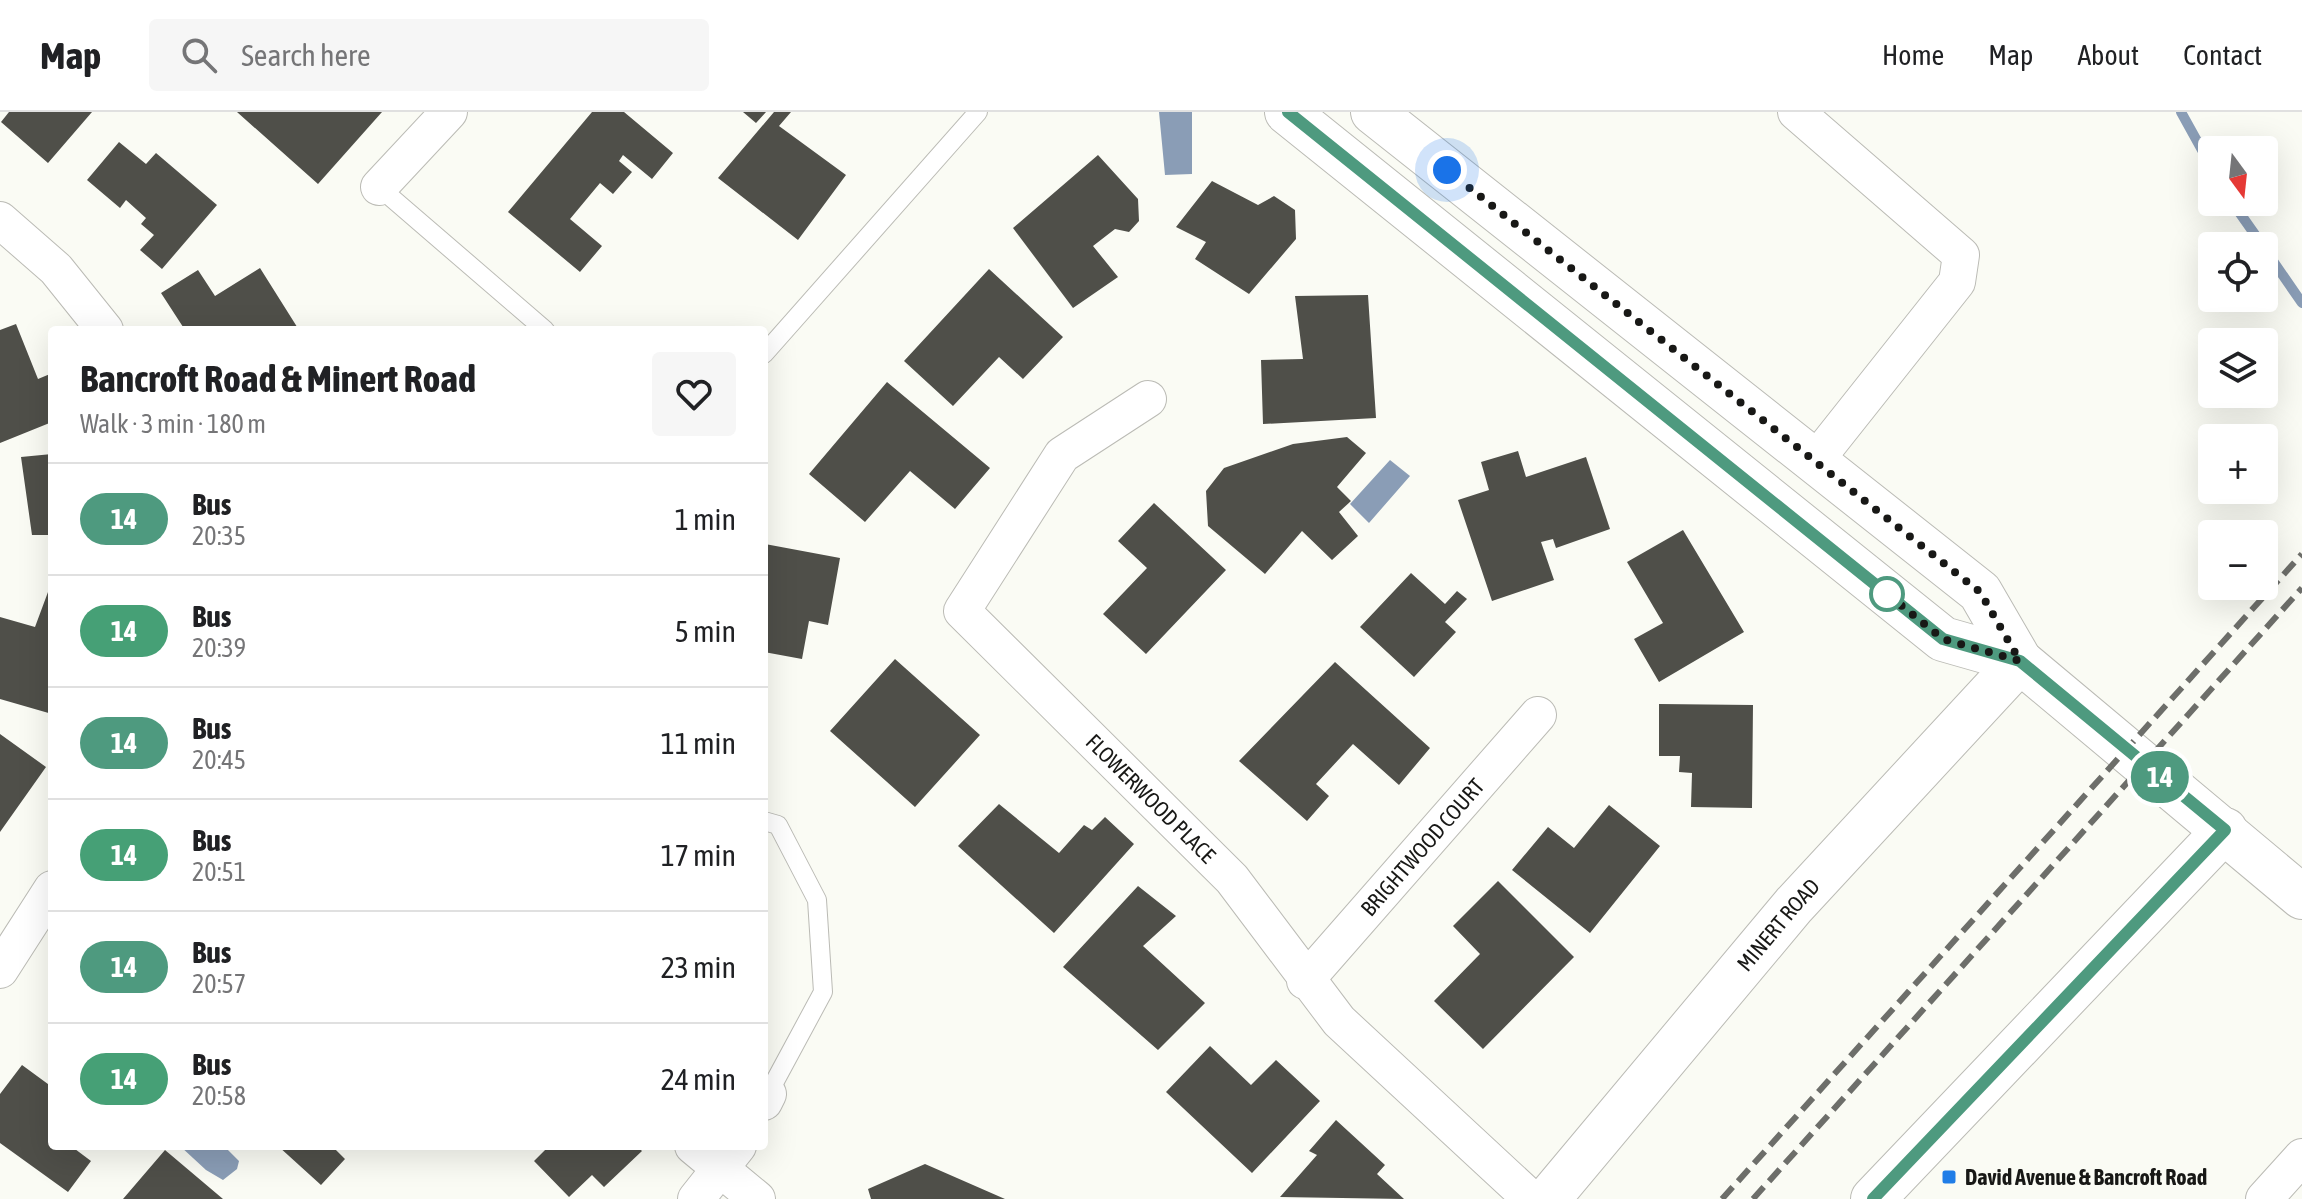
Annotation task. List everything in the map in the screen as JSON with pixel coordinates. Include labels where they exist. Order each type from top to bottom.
[{"type":"street","points":[[379,187],[449,112]]},
{"type":"street","points":[[1287,112],[1943,639],[2020,661]]},
{"type":"street","points":[[1373,112],[1980,592],[2020,661],[2302,897]]},
{"type":"street","points":[[1796,112],[1961,255],[1957,282],[1815,461]]},
{"type":"street","points":[[0,220],[56,269],[102,326]]},
{"type":"street","name":"FLOWERWOOD PLACE","points":[[1148,399],[1062,455],[962,611],[1232,879],[1305,981],[1377,1059],[1531,1199]]},
{"type":"street","name":"MINERT ROAD","points":[[1548,1199],[1794,905],[2020,661]]},
{"type":"street","name":"BRIGHTWOOD COURT","points":[[1305,981],[1538,715]]},
{"type":"street","points":[[1873,1199],[2225,830]]},
{"type":"street","points":[[0,970],[48,895]]},
{"type":"street","points":[[705,1150],[730,1158],[757,1199]]},
{"type":"street","points":[[2264,1199],[2302,1157]]},
{"type":"street","points":[[696,1199],[730,1158]]},
{"type":"lane","points":[[768,349],[978,112]]},
{"type":"lane","points":[[379,187],[540,326]]},
{"type":"lane","points":[[768,822],[778,825],[817,900],[823,992],[768,1094]]},
{"type":"water","points":[[1159,112],[1192,112],[1192,174],[1165,175]]},
{"type":"water","points":[[1390,460],[1410,476],[1369,523],[1350,504]]},
{"type":"water","points":[[184,1150],[228,1150],[239,1161],[237,1169],[223,1180],[206,1170]]},
{"type":"building","points":[[9,112],[92,112],[48,163],[1,122]]},
{"type":"building","points":[[237,112],[382,112],[318,184]]},
{"type":"building","points":[[592,112],[624,112],[673,153],[652,179],[623,155],[619,161],[632,172],[613,194],[600,183],[570,219],[602,246],[580,272],[508,212]]},
{"type":"building","points":[[743,112],[766,112],[756,123]]},
{"type":"building","points":[[774,112],[791,112],[779,126],[846,175],[798,240],[718,178]]},
{"type":"building","points":[[119,142],[146,164],[156,153],[217,205],[162,269],[140,250],[154,235],[141,224],[146,218],[126,200],[120,208],[87,180]]},
{"type":"building","points":[[1098,155],[1138,199],[1139,221],[1129,232],[1115,229],[1093,246],[1118,277],[1073,308],[1013,228]]},
{"type":"building","points":[[1212,181],[1258,205],[1274,196],[1295,210],[1296,239],[1249,294],[1195,259],[1206,242],[1176,227]]},
{"type":"building","points":[[260,268],[296,326],[182,326],[161,293],[198,270],[215,296]]},
{"type":"building","points":[[989,269],[1063,337],[1023,379],[999,357],[953,406],[904,361]]},
{"type":"building","points":[[1368,295],[1376,418],[1263,424],[1261,360],[1303,359],[1295,296]]},
{"type":"building","points":[[16,324],[38,379],[48,375],[48,424],[0,443],[0,330]]},
{"type":"building","points":[[887,382],[990,468],[955,509],[910,471],[865,522],[809,474]]},
{"type":"building","points":[[1347,437],[1366,453],[1337,487],[1351,501],[1339,512],[1358,536],[1332,560],[1302,531],[1265,574],[1208,526],[1206,491],[1224,468],[1293,444]]},
{"type":"building","points":[[1518,451],[1526,477],[1586,457],[1610,529],[1556,548],[1553,539],[1541,542],[1554,580],[1492,601],[1458,500],[1489,490],[1481,462]]},
{"type":"building","points":[[48,454],[48,535],[32,535],[21,457]]},
{"type":"building","points":[[1154,503],[1226,570],[1146,654],[1103,614],[1147,568],[1118,541]]},
{"type":"building","points":[[1683,530],[1744,632],[1659,682],[1634,639],[1663,623],[1627,562]]},
{"type":"building","points":[[768,545],[840,558],[828,625],[809,621],[802,659],[768,653]]},
{"type":"building","points":[[1411,573],[1445,604],[1457,591],[1467,599],[1445,622],[1456,632],[1414,677],[1360,627]]},
{"type":"building","points":[[48,592],[48,713],[0,699],[0,617],[35,627]]},
{"type":"building","points":[[895,659],[980,735],[915,807],[830,731]]},
{"type":"building","points":[[1335,662],[1430,748],[1399,785],[1353,744],[1316,784],[1329,796],[1307,821],[1239,761]]},
{"type":"building","points":[[1659,704],[1753,705],[1752,808],[1691,807],[1692,773],[1679,772],[1680,756],[1659,756]]},
{"type":"building","points":[[0,734],[46,767],[0,832]]},
{"type":"building","points":[[999,804],[1059,853],[1084,825],[1092,830],[1105,817],[1134,844],[1054,933],[958,846]]},
{"type":"building","points":[[1609,805],[1660,846],[1590,933],[1512,870],[1548,827],[1574,848]]},
{"type":"building","points":[[1498,881],[1574,957],[1483,1049],[1434,1001],[1480,954],[1453,926]]},
{"type":"building","points":[[1138,886],[1176,916],[1143,946],[1205,1003],[1158,1050],[1063,967]]},
{"type":"building","points":[[1210,1046],[1251,1085],[1276,1060],[1320,1101],[1252,1173],[1166,1092]]},
{"type":"building","points":[[22,1065],[48,1084],[48,1150],[76,1150],[91,1161],[68,1192],[0,1143],[0,1094]]},
{"type":"building","points":[[1336,1120],[1385,1165],[1377,1174],[1404,1199],[1280,1197],[1317,1155],[1309,1151]]},
{"type":"building","points":[[165,1150],[223,1199],[123,1199]]},
{"type":"building","points":[[282,1150],[336,1150],[345,1159],[321,1185]]},
{"type":"building","points":[[545,1150],[642,1151],[604,1187],[592,1175],[569,1197],[534,1161]]},
{"type":"building","points":[[925,1164],[1005,1199],[871,1199],[868,1189]]},
{"type":"waterway","points":[[2181,112],[2198,143]]},
{"type":"waterway","points":[[2242,216],[2253,232]]},
{"type":"waterway","points":[[2278,268],[2302,303]]},
{"type":"railway","points":[[1722,1199],[2302,554]]},
{"type":"railway","points":[[1753,1199],[2302,588]]},
{"type":"bus line","name":"14","points":[[1288,112],[1943,639],[2020,661],[2225,830],[1873,1199]]},
{"type":"place","name":"David Avenue & Bancroft Road","points":[[1949,1177]]},
{"type":"route","points":[[1447,170],[1980,592],[2020,661],[1943,639],[1887,594]]}]
